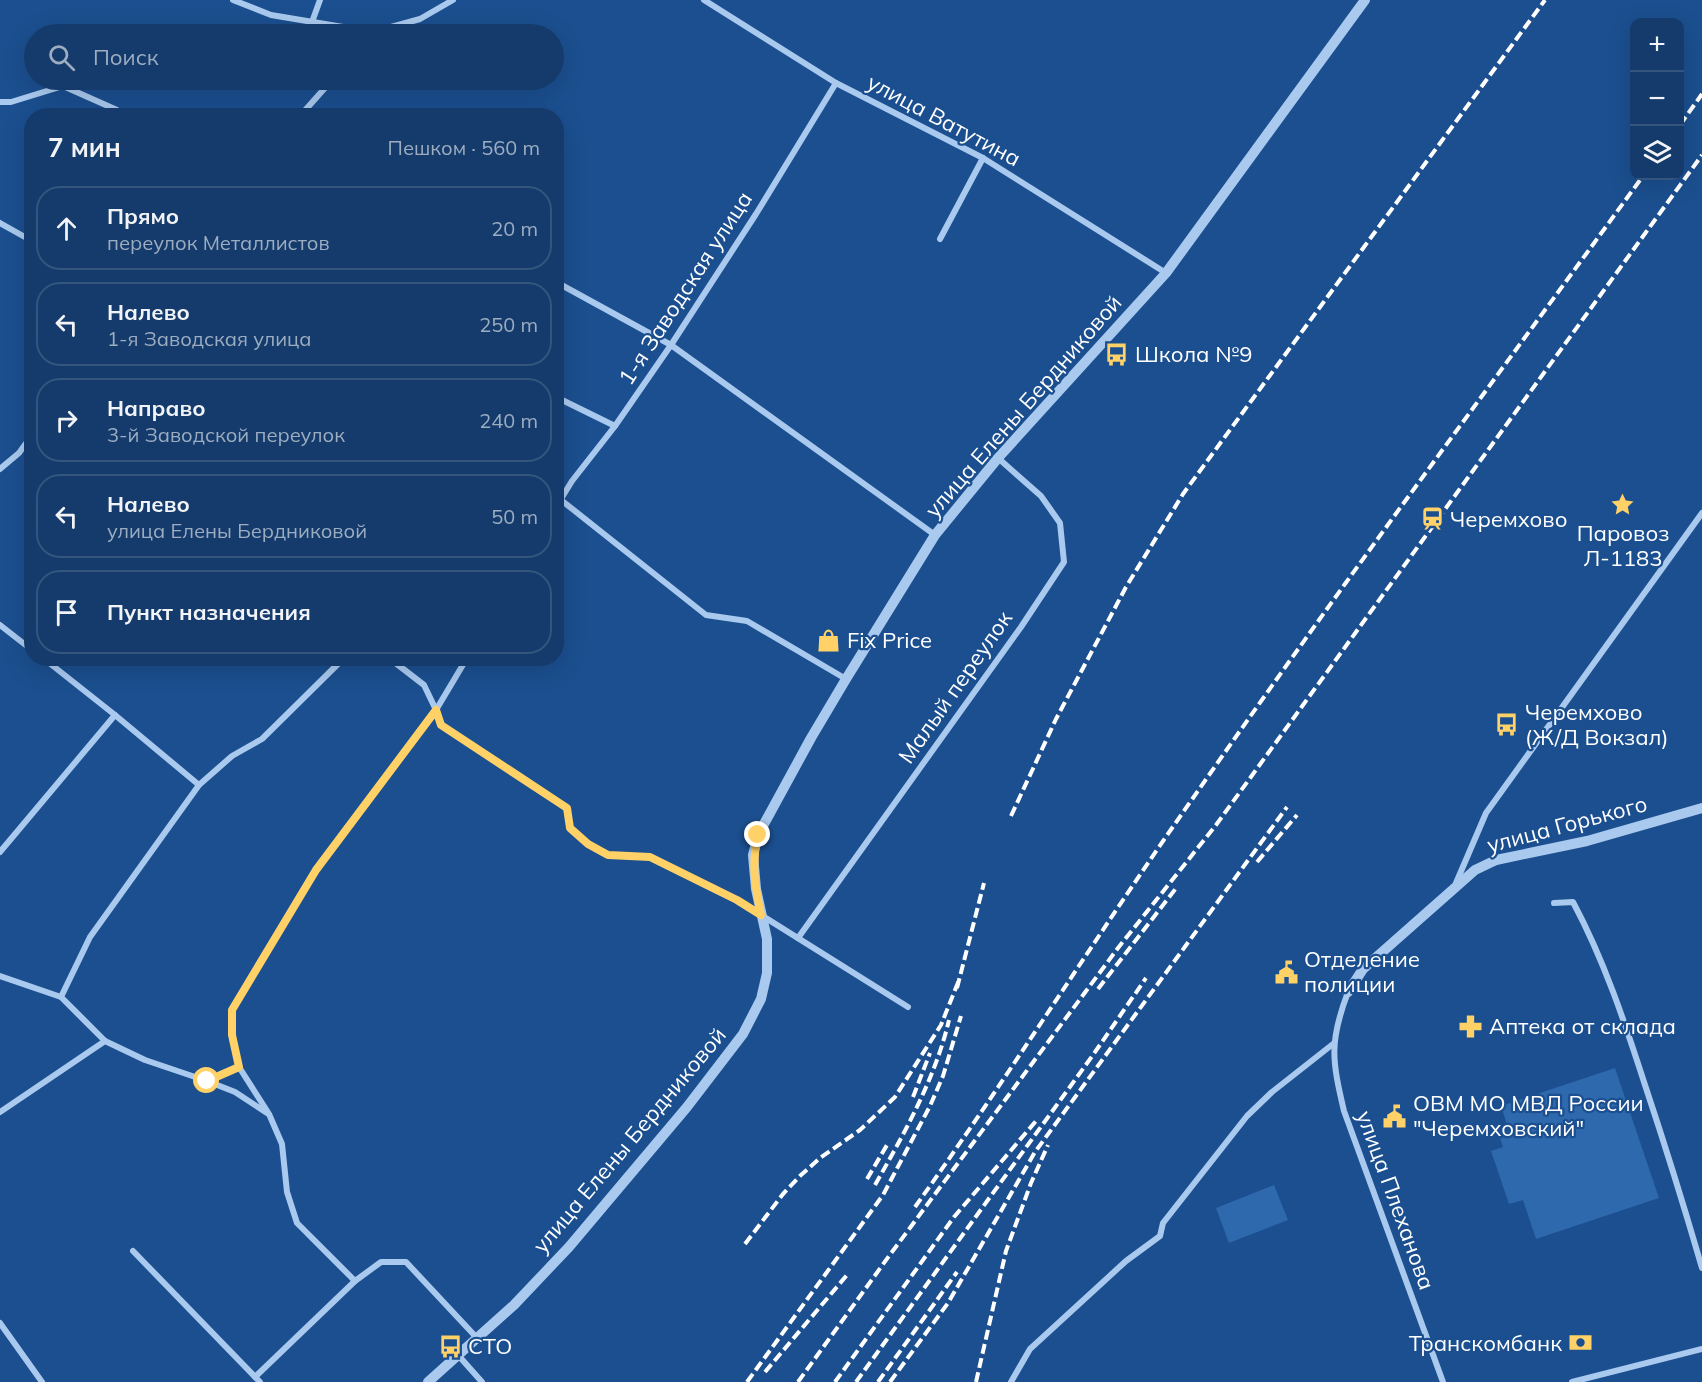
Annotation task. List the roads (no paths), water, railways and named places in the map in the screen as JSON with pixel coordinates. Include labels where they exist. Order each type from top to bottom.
[{"type":"street","points":[[233,0],[271,15],[322,24]]},
{"type":"street","points":[[312,22],[320,0]]},
{"type":"street","points":[[404,24],[420,19],[453,0]]},
{"type":"street","name":"улица Ватутина","points":[[704,0],[836,83],[983,158],[1166,273]]},
{"type":"street","name":"улица Елены Бердниковой","points":[[428,1382],[514,1305],[569,1247],[687,1107],[743,1034],[761,999],[767,973],[767,939],[756,889],[753,855],[758,835],[846,679],[935,535],[998,459],[1166,273],[1365,0]]},
{"type":"street","name":"1-я Заводская улица","points":[[564,491],[615,426],[671,345],[756,214],[836,83]]},
{"type":"street","points":[[0,102],[11,102],[50,90]]},
{"type":"street","points":[[72,90],[112,108]]},
{"type":"street","points":[[307,108],[323,90]]},
{"type":"street","points":[[940,239],[983,158]]},
{"type":"street","points":[[0,223],[24,236]]},
{"type":"street","points":[[564,286],[671,345],[935,535]]},
{"type":"street","points":[[564,401],[615,426]]},
{"type":"street","points":[[0,469],[24,446]]},
{"type":"street","name":"Малый переулок","points":[[798,938],[1014,636],[1064,562],[1060,523],[1041,496],[998,459]]},
{"type":"street","points":[[564,502],[706,615],[747,621],[846,679]]},
{"type":"street","points":[[1454,887],[1486,813],[1702,513]]},
{"type":"street","points":[[0,625],[24,644]]},
{"type":"street","points":[[53,666],[199,785]]},
{"type":"street","points":[[62,997],[90,937],[199,785],[232,756],[262,739],[336,666]]},
{"type":"street","points":[[399,666],[424,685],[441,725],[567,808],[570,828],[588,844],[608,855],[650,857],[737,900],[908,1007]]},
{"type":"street","points":[[355,1281],[297,1223],[286,1192],[282,1144],[269,1114],[239,1067],[232,1035],[232,1010],[316,870],[436,710],[462,666]]},
{"type":"street","points":[[0,852],[115,715]]},
{"type":"street","name":"улица Горького","points":[[1348,992],[1363,969],[1475,870],[1496,860],[1587,842],[1702,807]]},
{"type":"street","points":[[1554,903],[1573,902],[1589,932],[1623,1018],[1702,1268]]},
{"type":"street","points":[[0,976],[62,997],[105,1041],[145,1060],[236,1092],[269,1114]]},
{"type":"street","name":"улица Плеханова","points":[[1348,992],[1338,1019],[1333,1044],[1334,1071],[1344,1111],[1443,1382]]},
{"type":"street","points":[[0,1112],[105,1041]]},
{"type":"street","points":[[1011,1382],[1030,1349],[1126,1261],[1160,1236],[1163,1223],[1247,1116],[1272,1092],[1333,1044]]},
{"type":"street","points":[[207,1081],[239,1067]]},
{"type":"street","points":[[133,1251],[258,1379],[355,1281],[381,1262],[406,1262],[477,1338]]},
{"type":"street","points":[[0,1323],[42,1382]]},
{"type":"street","points":[[1572,1382],[1702,1349]]},
{"type":"street","points":[[458,1354],[482,1382]]},
{"type":"railway","points":[[1011,816],[1056,719],[1126,587],[1183,494],[1545,0]]},
{"type":"railway","points":[[1684,119],[1702,94]]},
{"type":"railway","points":[[798,1382],[1118,948],[1216,825],[1702,155]]},
{"type":"railway","points":[[915,1207],[1248,719],[1640,180]]},
{"type":"railway","points":[[890,1382],[948,1303],[1035,1152],[1287,807]]},
{"type":"railway","points":[[1257,862],[1297,815]]},
{"type":"railway","points":[[957,988],[984,883]]},
{"type":"railway","points":[[1098,989],[1177,887]]},
{"type":"railway","points":[[856,1382],[1093,1055],[1146,978]]},
{"type":"railway","points":[[745,1244],[783,1194],[801,1175],[820,1158],[860,1130],[895,1097],[941,1025],[959,980]]},
{"type":"railway","points":[[747,1382],[883,1195],[930,1106],[943,1076],[961,1016]]},
{"type":"railway","points":[[875,1185],[908,1125],[927,1084],[949,1020]]},
{"type":"railway","points":[[913,1097],[930,1053]]},
{"type":"railway","points":[[835,1382],[954,1217],[1036,1121]]},
{"type":"railway","points":[[867,1179],[887,1145]]},
{"type":"railway","points":[[976,1382],[1006,1251],[1031,1183],[1048,1145]]},
{"type":"railway","points":[[878,1382],[957,1272]]},
{"type":"railway","points":[[765,1372],[847,1275]]},
{"type":"place","name":"Школа №9","points":[[1117,354]]},
{"type":"place","name":"Паровоз Л-1183","points":[[1623,504]]},
{"type":"place","name":"Черемхово","points":[[1432,519]]},
{"type":"place","name":"Fix Price","points":[[829,640]]},
{"type":"place","name":"Черемхово (Ж/Д Вокзал)","points":[[1507,725]]},
{"type":"place","name":"Отделение полиции","points":[[1286,972]]},
{"type":"place","name":"Аптека от склада","points":[[1471,1026]]},
{"type":"place","name":"ОВМ МО МВД России \"Черемховский\"","points":[[1395,1116]]},
{"type":"place","name":"Транскомбанк","points":[[1580,1343]]},
{"type":"place","name":"СТО","points":[[450,1346]]}]
